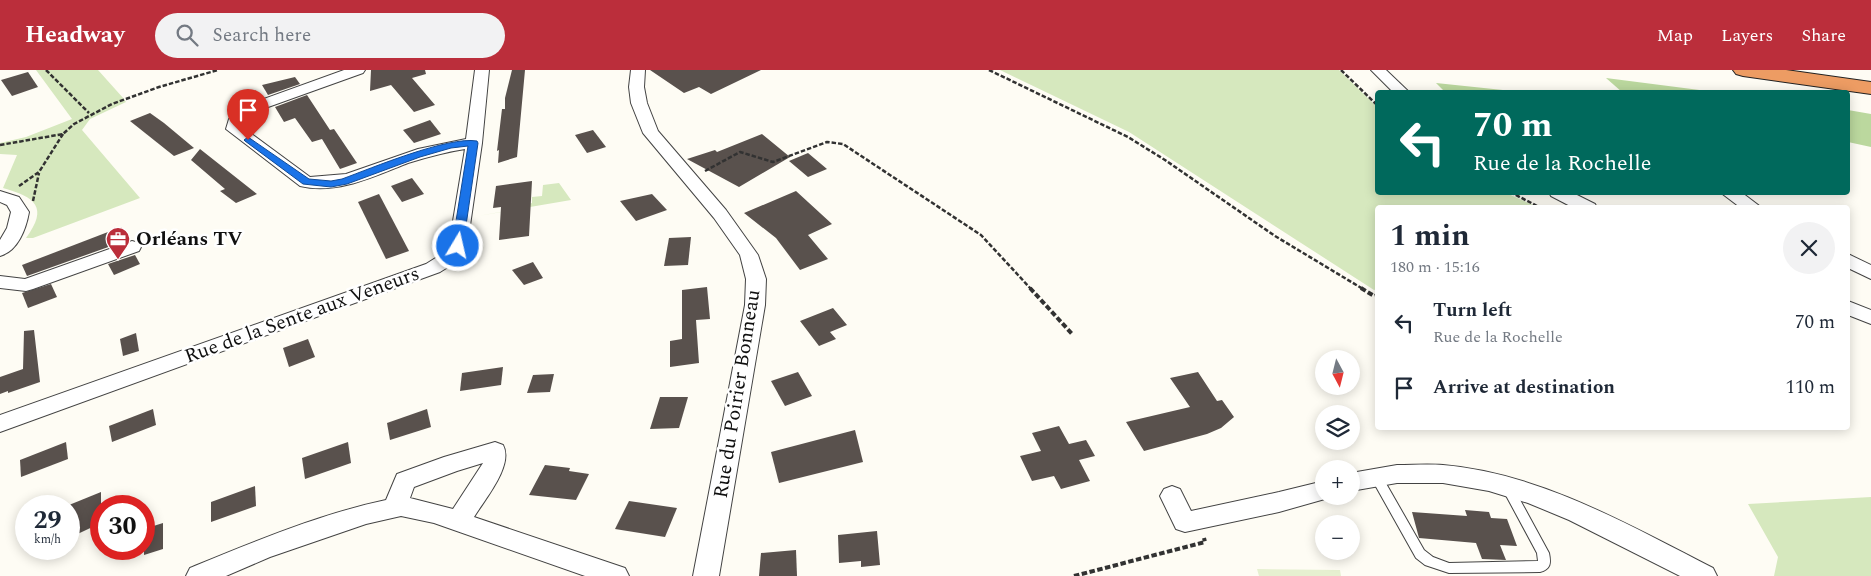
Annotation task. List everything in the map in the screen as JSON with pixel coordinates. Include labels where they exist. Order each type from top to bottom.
[{"type":"highway","points":[[1743,70],[1871,88]]},
{"type":"highway","points":[[1825,70],[1871,76]]},
{"type":"street","points":[[358,70],[252,108],[235,122],[234,129],[306,182],[318,183],[344,182],[417,155],[451,146],[474,143]]},
{"type":"street","name":"Rue de la Sente aux Veneurs","points":[[0,424],[433,268],[448,258],[458,246],[474,143],[482,70]]},
{"type":"street","name":"Rue du Poirier Bonneau","points":[[638,70],[636,92],[643,118],[651,134],[736,235],[749,255],[756,279],[754,313],[706,576]]},
{"type":"street","points":[[1378,70],[1399,90]]},
{"type":"street","points":[[1563,195],[1583,205]]},
{"type":"street","points":[[1733,195],[1749,205]]},
{"type":"street","points":[[0,196],[13,201],[20,212],[18,227],[8,244],[0,250]]},
{"type":"street","points":[[0,282],[26,285],[132,246]]},
{"type":"street","points":[[1850,261],[1871,273]]},
{"type":"street","points":[[1850,309],[1871,317]]},
{"type":"street","points":[[395,507],[405,481],[452,463],[495,451],[494,465],[458,522]]},
{"type":"street","points":[[1360,480],[1376,476],[1432,472],[1508,488],[1546,499],[1611,528],[1704,576]]},
{"type":"street","points":[[1172,496],[1185,522],[1315,492]]},
{"type":"street","points":[[199,576],[261,550],[365,514],[401,506],[435,513],[616,576]]},
{"type":"lane","points":[[1376,476],[1420,554],[1429,561],[1449,568],[1540,568],[1545,562],[1543,553],[1508,488]]},
{"type":"path","points":[[46,70],[89,113]]},
{"type":"path","points":[[20,212],[33,200],[39,172],[69,126],[89,113],[162,86],[218,70]]},
{"type":"path","points":[[989,70],[1128,136],[1275,236],[1375,296]]},
{"type":"path","points":[[1341,70],[1375,103]]},
{"type":"path","points":[[0,145],[63,134]]},
{"type":"path","points":[[689,180],[740,152],[773,162],[827,142],[843,144],[981,235],[1073,335]]},
{"type":"path","points":[[0,196],[39,172]]},
{"type":"path","points":[[1516,195],[1534,205]]},
{"type":"path","points":[[1074,576],[1205,542],[1201,518]]},
{"type":"green space","points":[[36,70],[98,70],[124,99],[126,102],[90,119],[82,130],[140,198],[33,238],[26,238],[37,218],[37,211],[35,205],[23,195],[3,188],[17,155],[0,154],[0,143],[26,137],[72,119]]},
{"type":"green space","points":[[1000,70],[1339,70],[1375,105],[1375,195],[1511,195],[1533,205],[1375,205],[1374,290],[1129,132]]},
{"type":"green space","points":[[1606,78],[1699,90],[1620,90]]},
{"type":"green space","points":[[1436,83],[1503,90],[1443,90]]},
{"type":"green space","points":[[1850,110],[1871,114],[1871,147],[1850,142]]},
{"type":"green space","points":[[559,183],[571,200],[478,216],[528,207],[528,204],[532,203],[532,197],[542,196],[543,185]]},
{"type":"green space","points":[[1871,497],[1871,576],[1774,576],[1778,557],[1748,504]]},
{"type":"green space","points":[[1257,569],[1340,570],[1341,576],[1259,576]]},
{"type":"building","points":[[371,70],[425,70],[426,74],[412,78],[435,105],[414,112],[391,85],[370,91]]},
{"type":"building","points":[[512,70],[525,70],[517,157],[498,163],[499,150],[497,151],[502,109],[505,109],[505,98]]},
{"type":"building","points":[[650,70],[761,70],[711,94],[699,87],[684,93]]},
{"type":"building","points":[[28,72],[38,87],[12,96],[1,80]]},
{"type":"building","points":[[295,77],[300,84],[268,95],[262,85]]},
{"type":"building","points":[[307,95],[330,130],[334,129],[357,163],[340,169],[322,139],[312,142],[295,118],[284,122],[275,107]]},
{"type":"building","points":[[150,113],[194,148],[174,156],[130,121]]},
{"type":"building","points":[[430,120],[441,134],[414,143],[403,130]]},
{"type":"building","points":[[593,130],[606,147],[587,153],[575,135]]},
{"type":"building","points":[[762,134],[790,157],[739,187],[687,159],[715,150],[717,152]]},
{"type":"building","points":[[200,149],[257,194],[236,203],[220,191],[225,189],[191,160]]},
{"type":"building","points":[[808,153],[827,169],[808,177],[789,161]]},
{"type":"building","points":[[412,178],[424,194],[402,202],[391,186]]},
{"type":"building","points":[[532,181],[529,236],[499,240],[501,207],[493,208],[496,186]]},
{"type":"building","points":[[796,191],[832,224],[808,235],[828,259],[800,270],[776,238],[744,213]]},
{"type":"building","points":[[379,194],[409,251],[386,259],[358,202]]},
{"type":"building","points":[[652,194],[667,210],[636,221],[620,201]]},
{"type":"building","points":[[121,227],[128,240],[27,276],[22,265]]},
{"type":"building","points":[[691,237],[688,265],[664,266],[669,238]]},
{"type":"building","points":[[135,255],[140,264],[114,275],[108,264]]},
{"type":"building","points":[[533,262],[543,278],[524,285],[512,270]]},
{"type":"building","points":[[51,284],[57,297],[28,308],[22,293]]},
{"type":"building","points":[[707,287],[710,319],[696,320],[699,363],[670,367],[670,341],[682,339],[682,290]]},
{"type":"building","points":[[833,308],[847,325],[830,332],[836,339],[819,346],[800,321]]},
{"type":"building","points":[[34,330],[40,382],[0,394],[0,377],[23,369],[24,331]]},
{"type":"building","points":[[136,333],[139,351],[123,356],[120,339]]},
{"type":"building","points":[[308,339],[315,357],[289,367],[283,348]]},
{"type":"building","points":[[503,367],[501,385],[460,391],[462,373]]},
{"type":"building","points":[[798,372],[812,396],[785,406],[771,381]]},
{"type":"building","points":[[1198,372],[1217,401],[1222,400],[1234,417],[1221,428],[1207,434],[1144,451],[1126,422],[1190,407],[1170,378]]},
{"type":"building","points":[[554,374],[550,392],[527,393],[533,375]]},
{"type":"building","points":[[660,397],[688,397],[679,428],[650,429]]},
{"type":"building","points":[[153,409],[156,425],[112,442],[109,426]]},
{"type":"building","points":[[427,409],[431,427],[390,440],[387,423]]},
{"type":"building","points":[[1059,426],[1069,444],[1086,440],[1095,456],[1079,460],[1090,481],[1061,489],[1054,476],[1032,481],[1020,456],[1041,451],[1032,433]]},
{"type":"building","points":[[855,430],[863,462],[779,483],[771,452]]},
{"type":"building","points":[[66,442],[68,459],[21,477],[20,460]]},
{"type":"building","points":[[348,442],[351,463],[305,479],[302,458]]},
{"type":"building","points":[[545,465],[570,468],[569,471],[589,474],[576,500],[529,495]]},
{"type":"building","points":[[255,486],[256,506],[211,522],[211,502]]},
{"type":"building","points":[[90,496],[90,528],[80,533],[80,501]]},
{"type":"building","points":[[629,501],[677,508],[665,537],[615,529]]},
{"type":"building","points":[[1465,510],[1489,512],[1491,518],[1507,519],[1517,546],[1500,545],[1506,560],[1482,559],[1476,543],[1419,538],[1412,512],[1467,516]]},
{"type":"building","points":[[163,523],[163,549],[155,552],[155,526]]},
{"type":"building","points":[[877,531],[880,565],[861,567],[861,561],[839,563],[838,535]]},
{"type":"building","points":[[796,550],[797,576],[759,576],[761,553]]},
{"type":"place","name":"Orléans TV","points":[[118,260]]},
{"type":"route","points":[[248,140],[306,182],[331,184],[344,182],[417,155],[451,146],[474,143],[458,246]]}]
